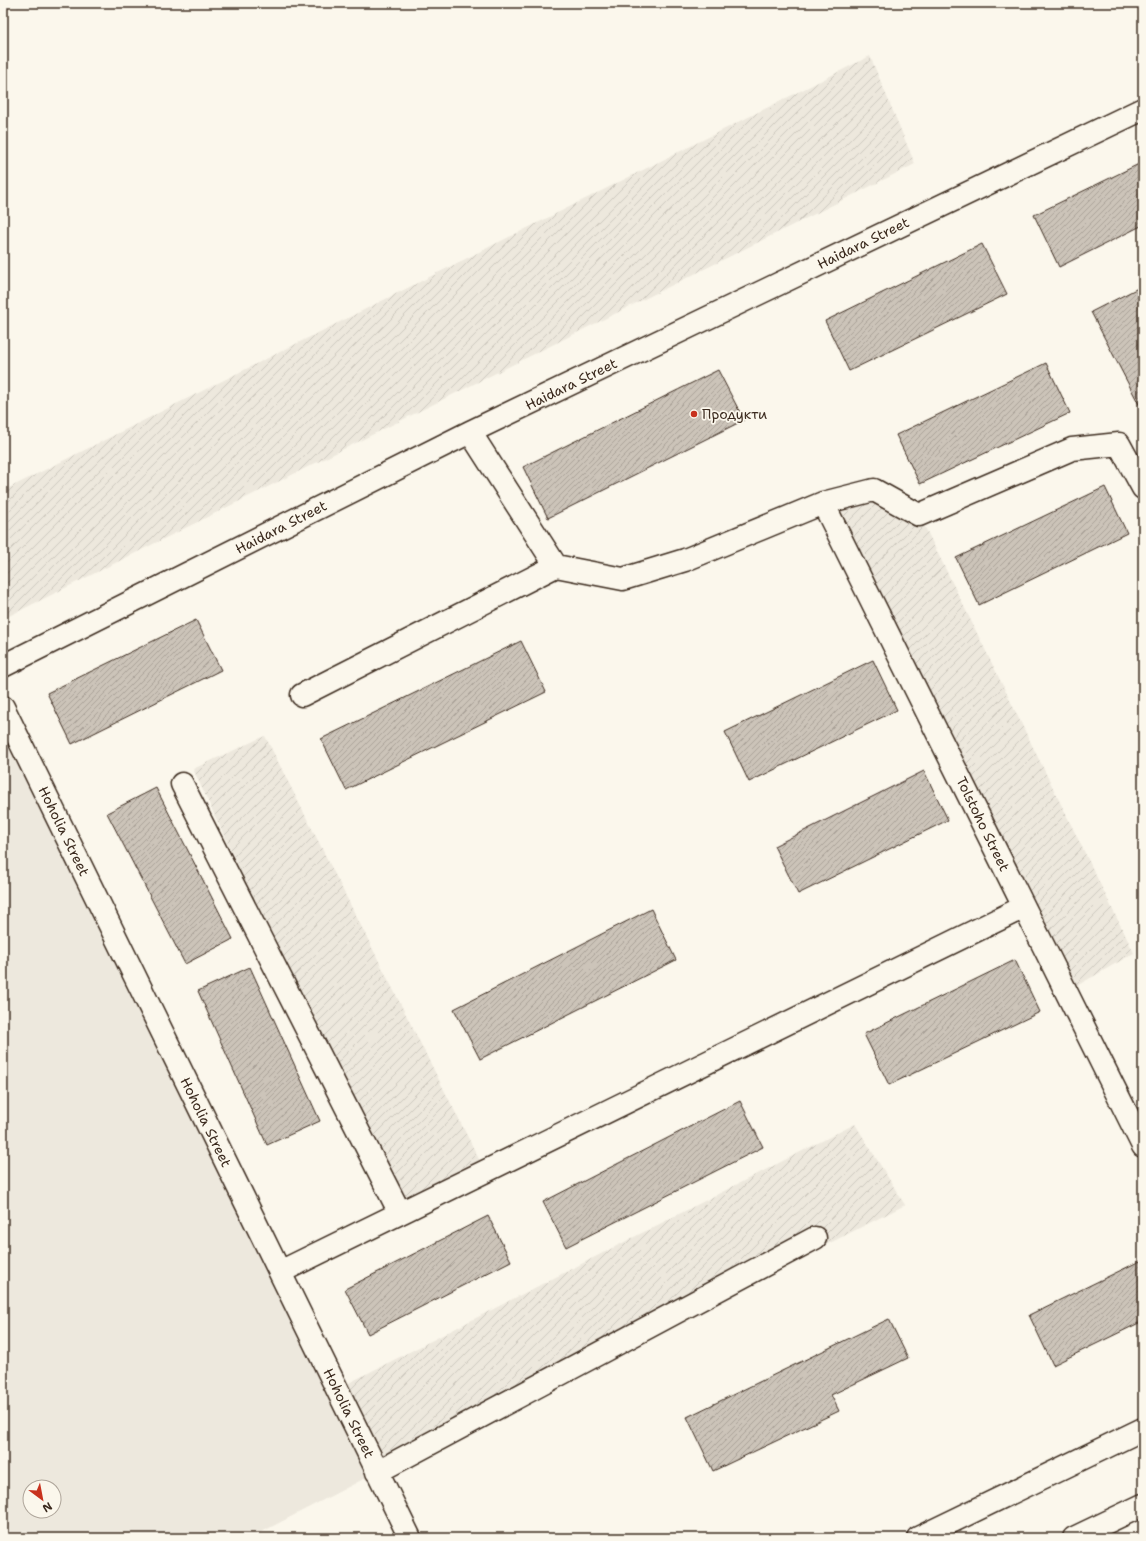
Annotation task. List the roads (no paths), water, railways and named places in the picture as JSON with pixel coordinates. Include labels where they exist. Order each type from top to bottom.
[{"type":"street","name":"Haidara Street","points":[[3,666],[470,432],[1143,109]]},
{"type":"street","points":[[470,432],[556,566]]},
{"type":"street","points":[[302,695],[556,566],[623,579],[685,560],[823,503],[874,490],[919,515],[1072,449],[1119,444],[1143,488]]},
{"type":"street","name":"Tolstoho Street","points":[[823,503],[1143,1146]]},
{"type":"street","name":"Hoholia Street","points":[[3,707],[410,1538]]},
{"type":"street","points":[[182,784],[400,1213]]},
{"type":"street","points":[[280,1272],[1024,907]]},
{"type":"street","points":[[377,1472],[815,1238]]},
{"type":"street","points":[[918,1538],[1143,1429]]},
{"type":"street","points":[[1074,1538],[1143,1504]]},
{"type":"place","name":"Продукти","points":[[694,414]]}]
